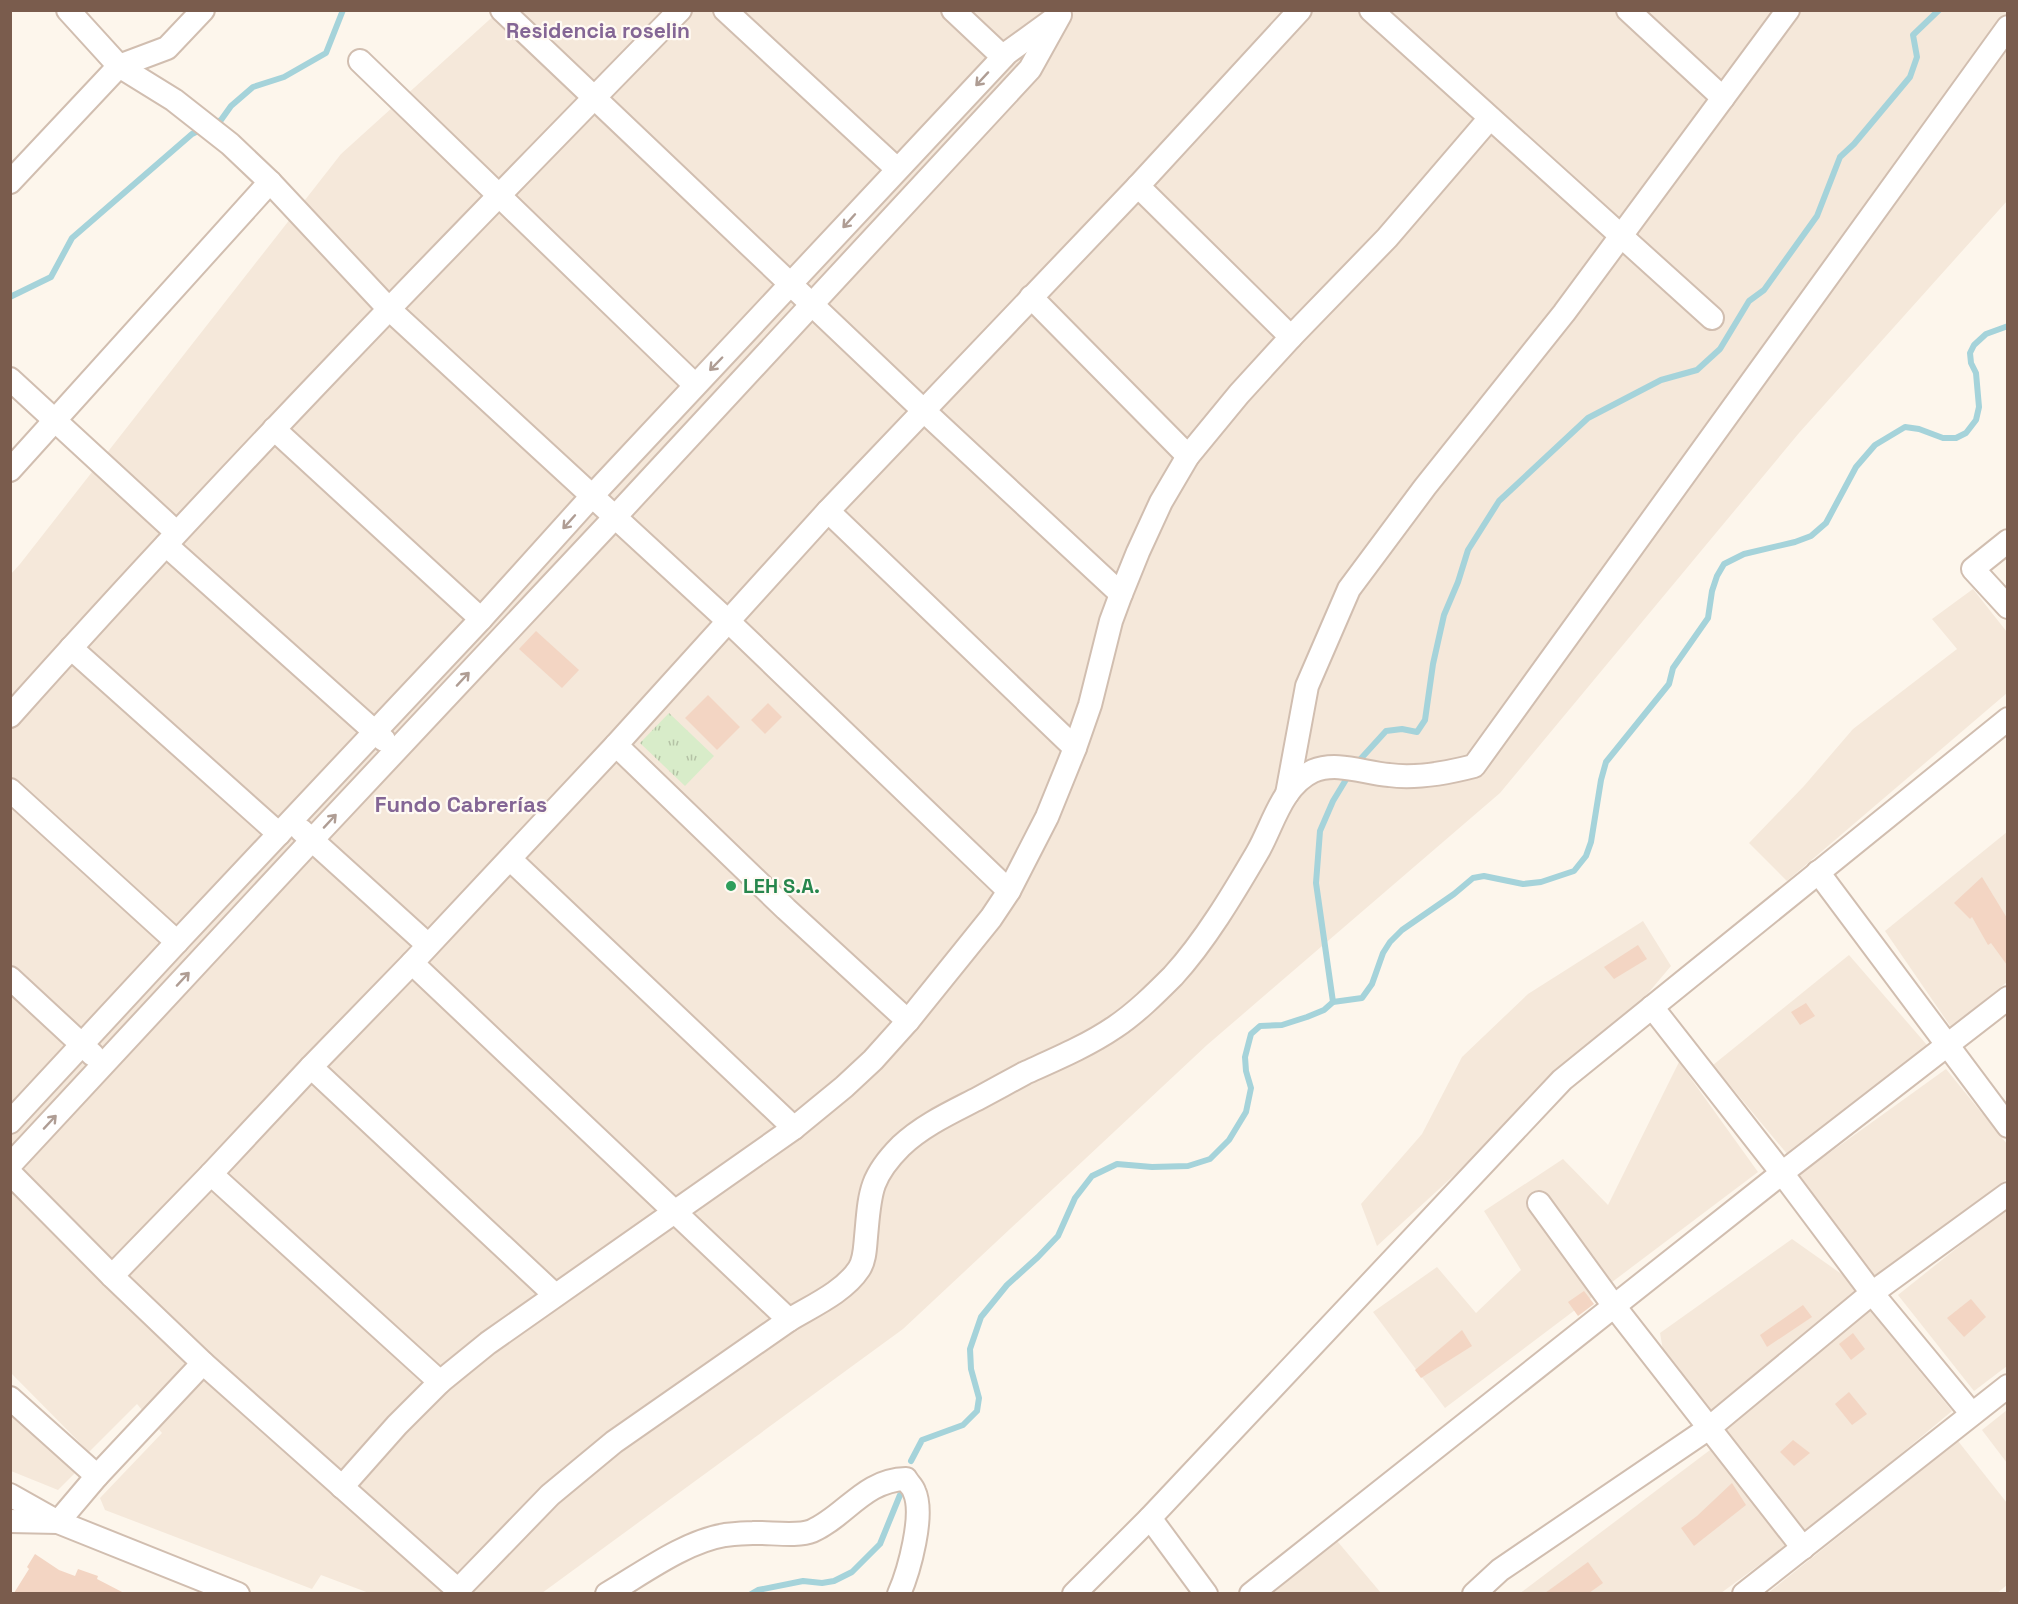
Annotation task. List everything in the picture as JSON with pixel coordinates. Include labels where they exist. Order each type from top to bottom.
[{"type":"street","points":[[68,10],[119,66],[174,100],[230,144],[270,182],[388,308],[728,621],[1009,891]]},
{"type":"street","points":[[10,182],[119,66],[167,48],[203,10]]},
{"type":"street","points":[[502,10],[923,411],[1121,594]]},
{"type":"street","points":[[10,716],[171,539],[388,308],[680,10]]},
{"type":"street","points":[[724,10],[897,169]]},
{"type":"street","points":[[953,10],[1003,57]]},
{"type":"street","points":[[112,1276],[412,963],[616,745],[828,511],[1138,186],[1300,10]]},
{"type":"street","points":[[1371,10],[1712,318]]},
{"type":"street","points":[[1628,10],[1724,98]]},
{"type":"street","points":[[10,1173],[112,1276],[203,1363],[458,1590],[550,1495],[614,1442],[789,1320],[836,1291],[853,1277],[861,1267],[873,1185],[877,1175],[903,1144],[927,1125],[1116,1027],[1172,976],[1190,956],[1259,851],[1287,794],[1307,686],[1349,589],[1425,487],[1564,313],[1788,10]]},
{"type":"street","points":[[10,1122],[1003,57],[1062,13]]},
{"type":"street","points":[[10,1166],[1030,69],[1062,13]]},
{"type":"street","points":[[1287,794],[1312,771],[1324,768],[1354,768],[1390,776],[1444,774],[1474,766],[2007,27]]},
{"type":"street","points":[[360,61],[695,385]]},
{"type":"street","points":[[342,1487],[397,1425],[440,1382],[488,1343],[555,1294],[794,1128],[858,1073],[908,1021],[991,918],[1009,891],[1047,817],[1090,705],[1111,621],[1121,594],[1161,502],[1188,456],[1239,394],[1387,238],[1490,118]]},
{"type":"street","points":[[10,470],[270,182]]},
{"type":"street","points":[[1138,186],[1291,337]]},
{"type":"street","points":[[1031,297],[1188,456]]},
{"type":"street","points":[[10,379],[54,420],[171,539],[396,751]]},
{"type":"street","points":[[274,429],[481,619]]},
{"type":"street","points":[[828,511],[1075,748]]},
{"type":"street","points":[[2007,541],[1973,568],[2007,608]]},
{"type":"street","points":[[71,648],[285,828],[312,840],[428,945]]},
{"type":"street","points":[[1074,1593],[1150,1518],[1562,1080],[2007,719]]},
{"type":"street","points":[[616,745],[786,909],[908,1021]]},
{"type":"street","points":[[10,790],[177,942]]},
{"type":"street","points":[[510,858],[794,1128]]},
{"type":"street","points":[[1818,872],[2007,1126]]},
{"type":"street","points":[[412,963],[789,1320]]},
{"type":"street","points":[[10,978],[103,1065]]},
{"type":"street","points":[[1251,1593],[2007,998]]},
{"type":"street","points":[[1652,1007],[1782,1173],[1872,1293],[1972,1414]]},
{"type":"street","points":[[311,1067],[555,1294]]},
{"type":"street","points":[[211,1174],[440,1382]]},
{"type":"street","points":[[1473,1593],[1500,1570],[1709,1428],[1872,1293],[2007,1194]]},
{"type":"street","points":[[1539,1203],[1614,1306],[1803,1548]]},
{"type":"street","points":[[12,1524],[58,1522],[97,1476],[203,1363]]},
{"type":"street","points":[[1744,1593],[2007,1386]]},
{"type":"street","points":[[10,1398],[97,1476]]},
{"type":"street","points":[[607,1593],[708,1538],[750,1532],[809,1533],[869,1490],[891,1479],[906,1479],[914,1490],[918,1504],[913,1547],[907,1575],[899,1593]]},
{"type":"street","points":[[10,1495],[58,1522],[208,1588],[238,1593]]},
{"type":"street","points":[[1150,1518],[1206,1593]]},
{"type":"shaded area","points":[[499,11],[2007,11],[2007,201],[1799,433],[1500,793],[1207,1045],[903,1329],[542,1593],[369,1593],[321,1575],[312,1589],[105,1510],[100,1498],[162,1433],[137,1404],[89,1452],[11,1373],[11,574],[341,154]]},
{"type":"shaded area","points":[[1973,589],[2007,632],[2007,693],[1787,881],[1749,843],[1804,786],[1853,729],[1957,649],[1932,619]]},
{"type":"shaded area","points":[[2007,832],[2007,982],[1951,1027],[1885,931]]},
{"type":"shaded area","points":[[1643,921],[1671,966],[1633,1011],[1377,1246],[1361,1204],[1422,1134],[1462,1057],[1528,994]]},
{"type":"shaded area","points":[[1849,955],[1927,1045],[1788,1155],[1713,1065]]},
{"type":"shaded area","points":[[1679,1062],[1758,1172],[1445,1408],[1373,1312],[1437,1267],[1476,1313],[1521,1270],[1484,1211],[1563,1159],[1608,1205]]},
{"type":"shaded area","points":[[1946,1069],[2007,1144],[2007,1179],[1871,1282],[1796,1177]]},
{"type":"shaded area","points":[[2007,1208],[2007,1366],[1974,1391],[1898,1295]]},
{"type":"shaded area","points":[[1792,1239],[1857,1285],[1853,1301],[1712,1411],[1664,1356],[1660,1333]]},
{"type":"shaded area","points":[[1869,1309],[1952,1411],[1804,1535],[1721,1431]]},
{"type":"shaded area","points":[[2007,1410],[2007,1463],[1982,1430]]},
{"type":"shaded area","points":[[10,1415],[77,1471],[58,1490],[11,1471]]},
{"type":"shaded area","points":[[1958,1441],[2007,1503],[2007,1585],[1996,1594],[1768,1593]]},
{"type":"shaded area","points":[[1714,1447],[1785,1546],[1721,1593],[1519,1594]]},
{"type":"shaded area","points":[[1332,1535],[1381,1593],[1270,1594]]},
{"type":"green space","points":[[669,713],[714,756],[685,786],[640,743]]},
{"type":"building","points":[[536,631],[579,670],[562,688],[519,649]]},
{"type":"building","points":[[708,695],[740,727],[717,750],[685,718]]},
{"type":"building","points":[[768,703],[782,717],[765,734],[751,720]]},
{"type":"building","points":[[1982,877],[2007,918],[2007,965],[1991,943],[1988,945],[1972,917],[1970,919],[1954,903]]},
{"type":"building","points":[[1638,945],[1647,959],[1614,979],[1604,967]]},
{"type":"building","points":[[1806,1003],[1815,1016],[1800,1025],[1791,1012]]},
{"type":"building","points":[[1584,1291],[1594,1304],[1578,1316],[1568,1302]]},
{"type":"building","points":[[1971,1299],[1986,1317],[1964,1337],[1947,1318]]},
{"type":"building","points":[[1803,1305],[1812,1317],[1767,1347],[1760,1335]]},
{"type":"building","points":[[1462,1330],[1472,1346],[1421,1378],[1415,1370]]},
{"type":"building","points":[[1853,1333],[1865,1349],[1851,1360],[1839,1344]]},
{"type":"building","points":[[1849,1392],[1867,1414],[1852,1425],[1835,1404]]},
{"type":"building","points":[[1793,1440],[1810,1453],[1794,1466],[1780,1452]]},
{"type":"building","points":[[1732,1483],[1746,1505],[1694,1546],[1681,1528]]},
{"type":"building","points":[[35,1554],[59,1570],[75,1576],[78,1569],[98,1576],[97,1579],[124,1593],[14,1593],[29,1569],[27,1567]]},
{"type":"building","points":[[1588,1562],[1603,1583],[1589,1593],[1545,1593]]},
{"type":"waterway","points":[[213,124],[221,120],[231,106],[253,87],[284,77],[326,53],[343,10]]},
{"type":"waterway","points":[[1356,764],[1386,731],[1402,729],[1417,732],[1425,720],[1433,664],[1444,615],[1468,550],[1499,501],[1588,418],[1661,380],[1697,370],[1720,349],[1749,301],[1764,290],[1817,216],[1840,157],[1854,144],[1910,77],[1917,57],[1913,35],[1939,10]]},
{"type":"waterway","points":[[10,297],[51,277],[72,238],[192,134],[204,128]]},
{"type":"waterway","points":[[911,1461],[922,1440],[963,1425],[977,1411],[979,1398],[971,1369],[970,1349],[981,1317],[1007,1285],[1058,1236],[1075,1198],[1092,1176],[1117,1164],[1152,1167],[1188,1166],[1210,1159],[1229,1140],[1246,1112],[1251,1088],[1245,1057],[1251,1034],[1260,1026],[1282,1025],[1324,1010],[1333,1002],[1362,998],[1372,984],[1383,953],[1390,942],[1402,930],[1473,878],[1484,876],[1523,884],[1541,882],[1574,871],[1586,856],[1591,842],[1606,762],[1669,684],[1673,668],[1708,618],[1712,591],[1724,564],[1744,554],[1811,536],[1826,523],[1856,467],[1875,445],[1905,427],[1919,429],[1943,438],[1956,438],[1966,433],[1976,420],[1979,407],[1976,373],[1971,363],[1970,353],[1974,345],[1986,334],[2008,326]]},
{"type":"waterway","points":[[1333,1002],[1316,883],[1320,831],[1333,801],[1350,773]]},
{"type":"waterway","points":[[751,1594],[758,1590],[803,1581],[822,1583],[834,1581],[852,1572],[880,1544],[900,1495]]},
{"type":"place","name":"LEH S.A.","points":[[731,886]]},
{"type":"district","name":"Residencia roselin","points":[[598,30]]},
{"type":"district","name":"Fundo Cabrerías","points":[[461,804]]}]
